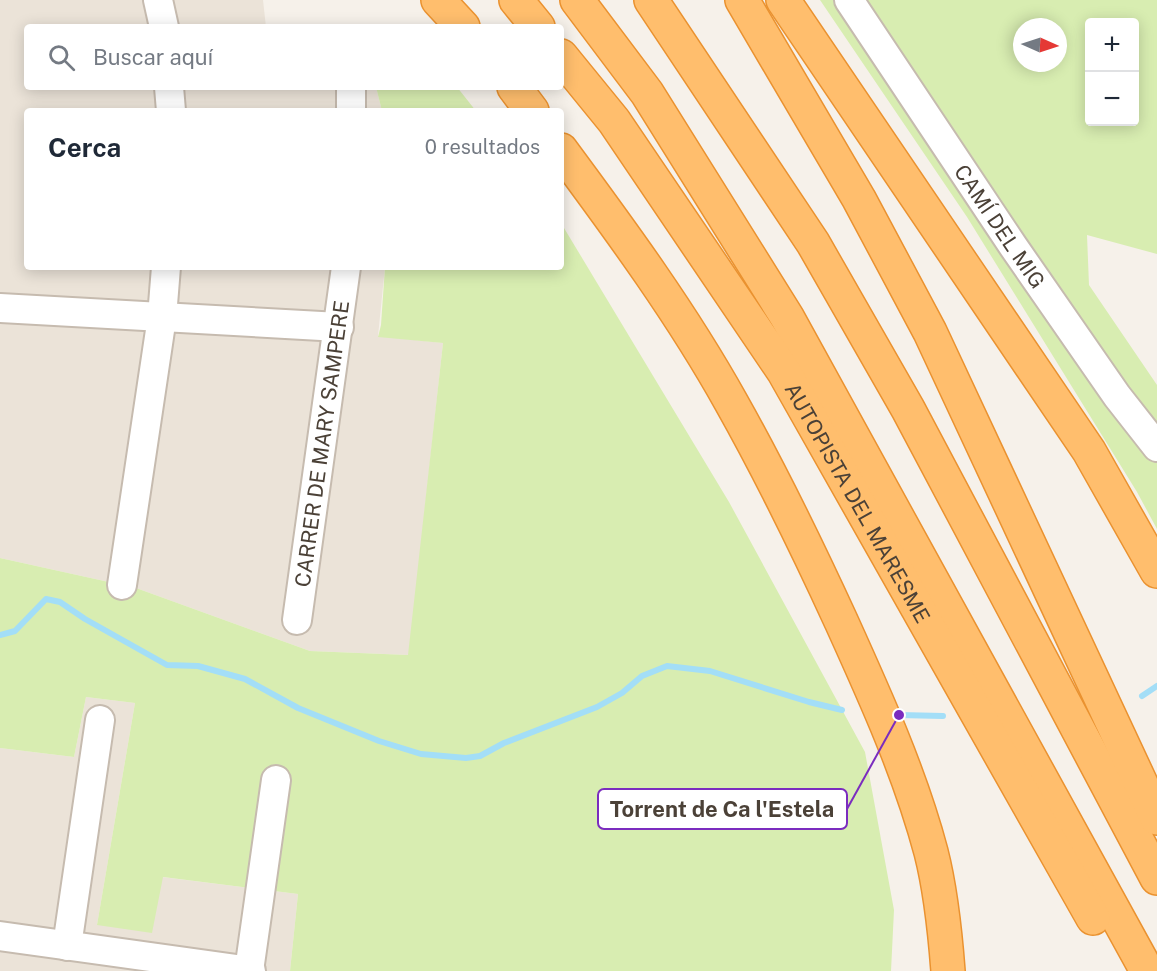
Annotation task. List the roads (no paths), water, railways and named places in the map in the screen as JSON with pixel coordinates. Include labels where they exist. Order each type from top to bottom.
[{"type":"highway","points":[[438,0],[460,24]]},
{"type":"highway","points":[[516,0],[536,24]]},
{"type":"highway","points":[[577,0],[647,93],[787,317],[1147,971]]},
{"type":"highway","points":[[651,0],[813,243],[914,419],[1157,878]]},
{"type":"highway","points":[[742,0],[774,52],[930,332],[1157,818]]},
{"type":"highway","points":[[749,0],[774,52]]},
{"type":"highway","points":[[783,0],[1089,451],[1157,571]]},
{"type":"highway","name":"AUTOPISTA DEL MARESME","points":[[564,60],[614,121],[784,372],[1123,971]]},
{"type":"highway","points":[[516,90],[530,108]]},
{"type":"highway","points":[[564,154],[633,247],[731,401],[807,548],[893,740],[915,804],[931,852],[938,885],[948,971]]},
{"type":"street","points":[[158,0],[163,24]]},
{"type":"street","name":"CAMÍ DEL MIG","points":[[849,0],[1020,256],[1117,396],[1157,447]]},
{"type":"street","points":[[169,90],[171,108]]},
{"type":"street","points":[[351,90],[351,108]]},
{"type":"street","points":[[122,585],[162,317],[166,270]]},
{"type":"street","name":"CARRER DE MARY SAMPERE","points":[[297,620],[346,270]]},
{"type":"street","points":[[0,308],[339,327]]},
{"type":"street","points":[[67,946],[100,720]]},
{"type":"street","points":[[0,936],[249,971],[276,780]]},
{"type":"waterway","points":[[0,635],[15,631],[46,599],[60,602],[85,619],[167,665],[198,666],[245,679],[298,708],[379,741],[421,754],[466,758],[480,756],[504,743],[597,707],[622,693],[642,676],[667,666],[710,671],[842,710]]},
{"type":"waterway","points":[[1142,696],[1157,686]]},
{"type":"waterway","points":[[899,715],[943,716]]},
{"type":"place","name":"Torrent de Ca l'Estela","points":[[899,715]]}]
